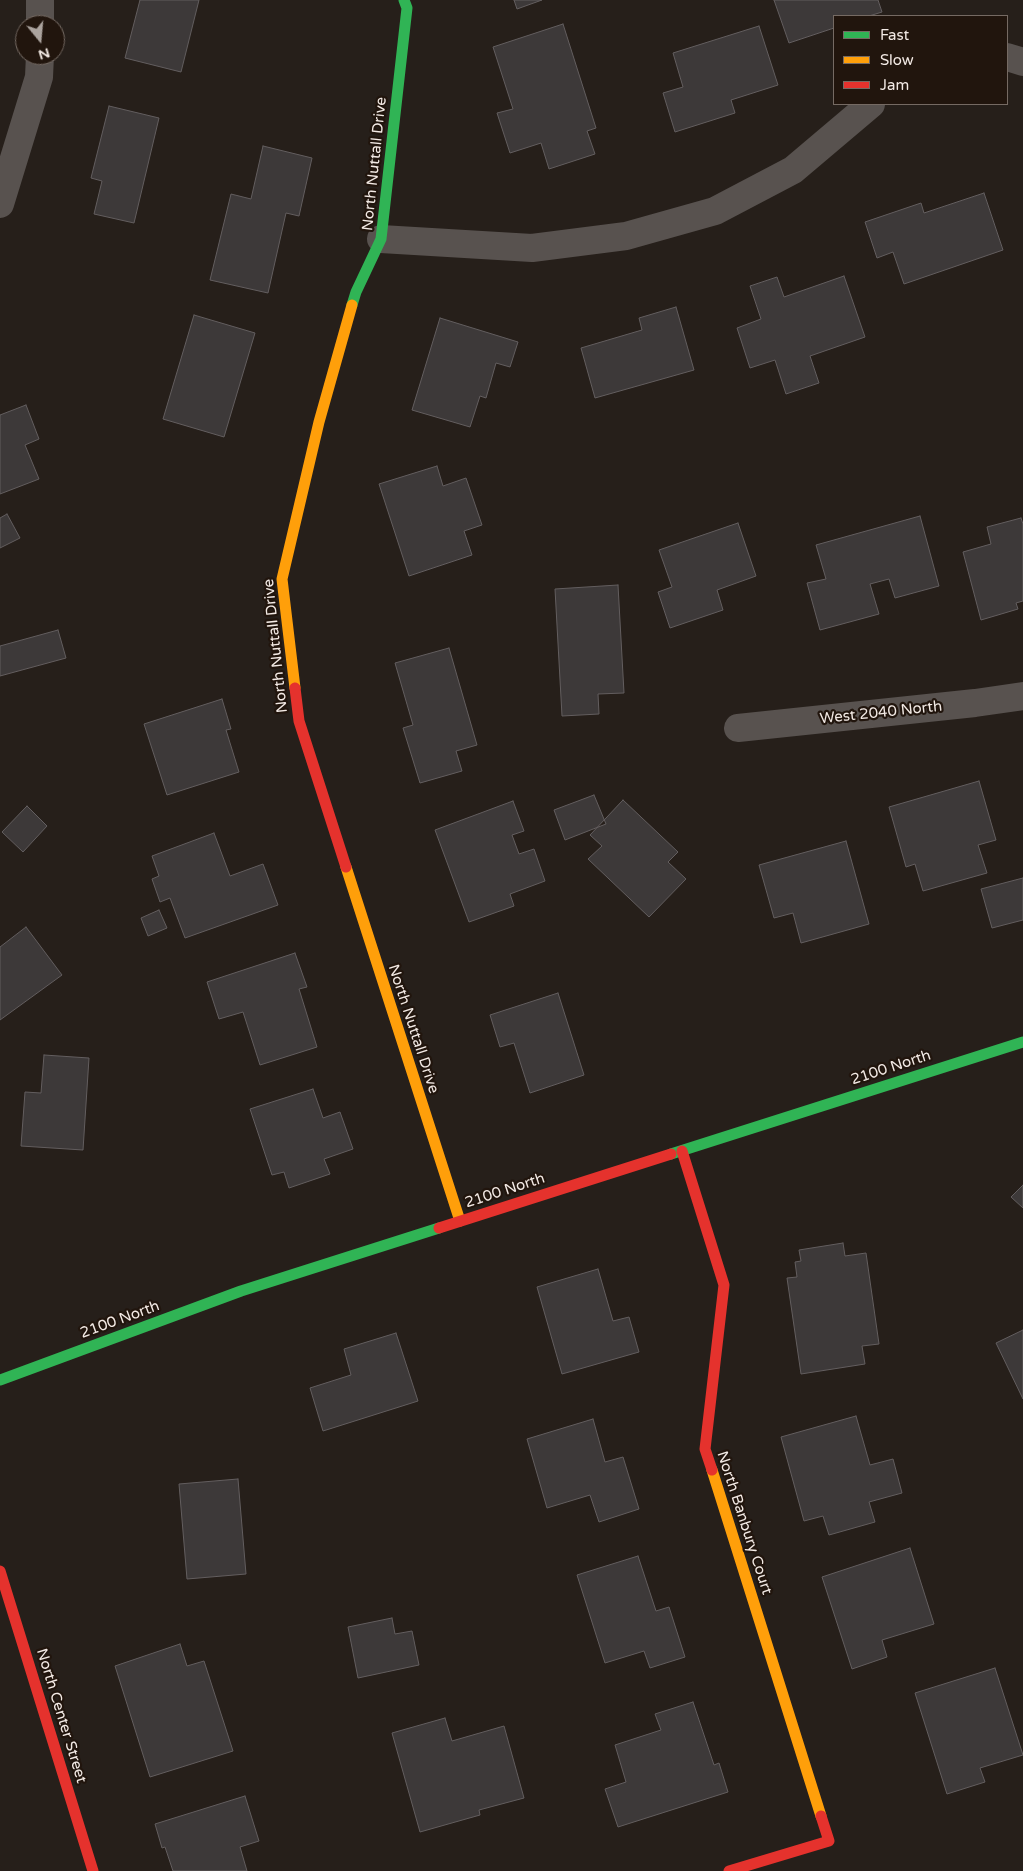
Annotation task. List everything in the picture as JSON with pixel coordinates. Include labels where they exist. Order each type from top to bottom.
[{"type":"street","points":[[40,0],[40,15]]},
{"type":"street","name":"North Nuttall Drive","points":[[404,0],[407,8],[381,239],[356,292],[319,422],[282,579],[299,721],[460,1221]]},
{"type":"street","points":[[1008,57],[1023,62]]},
{"type":"street","points":[[0,204],[39,78],[40,65]]},
{"type":"street","points":[[381,239],[532,248],[626,236],[714,211],[793,170],[870,105]]},
{"type":"street","name":"West 2040 North","points":[[738,728],[975,703],[1023,696]]},
{"type":"street","name":"2100 North","points":[[0,1380],[241,1291],[1023,1042]]},
{"type":"street","name":"North Banbury Court","points":[[682,1150],[724,1285],[705,1449],[829,1841],[729,1871]]},
{"type":"street","name":"North Center Street","points":[[0,1571],[93,1871]]},
{"type":"building","points":[[140,0],[199,0],[181,72],[125,58]]},
{"type":"building","points":[[514,0],[542,0],[517,9]]},
{"type":"building","points":[[774,0],[878,0],[882,12],[872,15],[833,15],[833,28],[789,43]]},
{"type":"building","points":[[563,24],[596,128],[587,131],[595,154],[549,169],[541,143],[510,153],[497,113],[513,109],[493,47]]},
{"type":"building","points":[[759,26],[778,85],[731,100],[735,113],[675,132],[663,93],[683,87],[673,53]]},
{"type":"building","points":[[109,106],[159,118],[134,223],[94,214],[102,181],[91,178]]},
{"type":"building","points":[[263,146],[312,158],[299,216],[286,213],[268,293],[210,280],[231,194],[251,199]]},
{"type":"building","points":[[984,193],[1003,250],[904,284],[893,252],[877,258],[865,222],[921,203],[924,213]]},
{"type":"building","points":[[844,276],[865,337],[810,356],[819,383],[786,394],[775,360],[750,368],[737,328],[761,319],[750,286],[777,277],[784,297]]},
{"type":"building","points":[[676,307],[694,370],[595,398],[581,348],[642,330],[639,318]]},
{"type":"building","points":[[194,315],[255,333],[224,437],[163,419]]},
{"type":"building","points":[[440,318],[518,342],[510,367],[496,363],[486,398],[480,396],[470,427],[412,410]]},
{"type":"building","points":[[26,405],[39,439],[25,445],[39,479],[0,494],[0,415]]},
{"type":"building","points":[[437,466],[443,486],[466,478],[482,525],[464,531],[472,555],[409,576],[379,484]]},
{"type":"building","points":[[7,514],[20,538],[0,548],[0,518]]},
{"type":"building","points":[[920,516],[939,586],[895,598],[889,579],[870,584],[879,614],[820,630],[807,583],[826,579],[816,545]]},
{"type":"building","points":[[1021,518],[1023,524],[1023,601],[1016,603],[1018,609],[981,620],[963,552],[991,544],[987,527]]},
{"type":"building","points":[[738,523],[756,576],[717,590],[723,610],[670,628],[658,592],[672,587],[659,550]]},
{"type":"building","points":[[618,585],[624,693],[598,694],[599,714],[562,716],[555,589]]},
{"type":"building","points":[[58,630],[66,658],[0,676],[0,646]]},
{"type":"building","points":[[449,648],[477,745],[456,751],[462,771],[420,783],[403,728],[413,725],[395,663]]},
{"type":"building","points":[[222,699],[231,729],[226,730],[239,772],[167,795],[144,724]]},
{"type":"building","points":[[979,781],[996,840],[978,845],[987,873],[923,891],[915,864],[906,867],[889,807]]},
{"type":"building","points":[[594,795],[606,824],[565,840],[554,810]]},
{"type":"building","points":[[623,800],[678,852],[668,862],[686,879],[649,917],[588,859],[602,846],[590,835]]},
{"type":"building","points":[[513,801],[524,831],[512,835],[519,854],[534,849],[545,881],[510,894],[514,906],[469,922],[435,830]]},
{"type":"building","points":[[27,806],[47,826],[23,852],[2,832]]},
{"type":"building","points":[[214,833],[230,876],[263,864],[278,905],[185,938],[170,898],[160,902],[152,879],[159,876],[152,856]]},
{"type":"building","points":[[846,841],[869,924],[801,943],[793,913],[774,918],[759,865]]},
{"type":"building","points":[[1023,878],[1023,920],[992,928],[981,889]]},
{"type":"building","points":[[159,910],[167,928],[148,936],[141,918]]},
{"type":"building","points":[[26,927],[62,975],[0,1020],[0,947]]},
{"type":"building","points":[[295,953],[307,987],[299,989],[317,1047],[260,1065],[243,1012],[219,1019],[207,982]]},
{"type":"building","points":[[558,993],[584,1075],[530,1093],[514,1043],[500,1047],[490,1015]]},
{"type":"building","points":[[44,1055],[89,1058],[83,1150],[21,1146],[25,1092],[41,1093]]},
{"type":"building","points":[[313,1089],[323,1118],[340,1112],[353,1149],[324,1159],[330,1174],[289,1188],[284,1172],[272,1175],[250,1109]]},
{"type":"building","points":[[1023,1185],[1023,1208],[1011,1197]]},
{"type":"building","points":[[843,1243],[845,1256],[866,1253],[879,1344],[862,1346],[865,1364],[801,1374],[787,1278],[797,1277],[795,1262],[801,1261],[799,1250]]},
{"type":"building","points":[[598,1269],[613,1321],[629,1317],[639,1352],[562,1374],[537,1287]]},
{"type":"building","points":[[1023,1330],[1023,1399],[996,1343]]},
{"type":"building","points":[[396,1333],[418,1401],[323,1431],[310,1388],[351,1375],[344,1349]]},
{"type":"building","points":[[856,1416],[870,1465],[893,1459],[902,1493],[869,1502],[875,1522],[829,1535],[823,1516],[804,1521],[781,1437]]},
{"type":"building","points":[[593,1419],[605,1462],[623,1457],[639,1509],[599,1522],[590,1495],[547,1508],[527,1439]]},
{"type":"building","points":[[238,1479],[246,1574],[187,1579],[179,1484]]},
{"type":"building","points":[[910,1548],[934,1624],[882,1640],[887,1657],[852,1669],[822,1577]]},
{"type":"building","points":[[638,1556],[656,1611],[669,1607],[685,1657],[650,1668],[644,1651],[605,1663],[577,1575]]},
{"type":"building","points":[[392,1618],[395,1634],[412,1631],[419,1665],[358,1678],[348,1627]]},
{"type":"building","points":[[180,1644],[187,1666],[204,1661],[233,1751],[150,1777],[115,1666]]},
{"type":"building","points":[[995,1668],[1023,1755],[980,1768],[985,1782],[947,1794],[915,1693]]},
{"type":"building","points":[[693,1702],[714,1765],[719,1763],[728,1792],[618,1827],[605,1789],[626,1782],[615,1745],[661,1730],[655,1714]]},
{"type":"building","points":[[445,1718],[452,1741],[504,1726],[524,1798],[479,1810],[480,1815],[420,1832],[392,1733]]},
{"type":"building","points":[[245,1796],[259,1841],[240,1847],[247,1871],[173,1871],[165,1847],[162,1848],[155,1824]]},
{"type":"traffic: fast","points":[[352,305],[356,292],[381,239],[407,8],[404,0]]},
{"type":"traffic: fast","points":[[671,1154],[1023,1042]]},
{"type":"traffic: fast","points":[[0,1380],[241,1291],[439,1228]]},
{"type":"traffic: slow","points":[[295,688],[282,579],[319,422],[352,305]]},
{"type":"traffic: slow","points":[[346,867],[460,1221]]},
{"type":"traffic: slow","points":[[712,1470],[821,1816]]},
{"type":"traffic: jam","points":[[295,688],[299,721],[346,867]]},
{"type":"traffic: jam","points":[[682,1151],[724,1285],[705,1449],[712,1470]]},
{"type":"traffic: jam","points":[[439,1228],[671,1154]]},
{"type":"traffic: jam","points":[[0,1571],[93,1871]]},
{"type":"traffic: jam","points":[[729,1871],[829,1841],[821,1816]]}]
